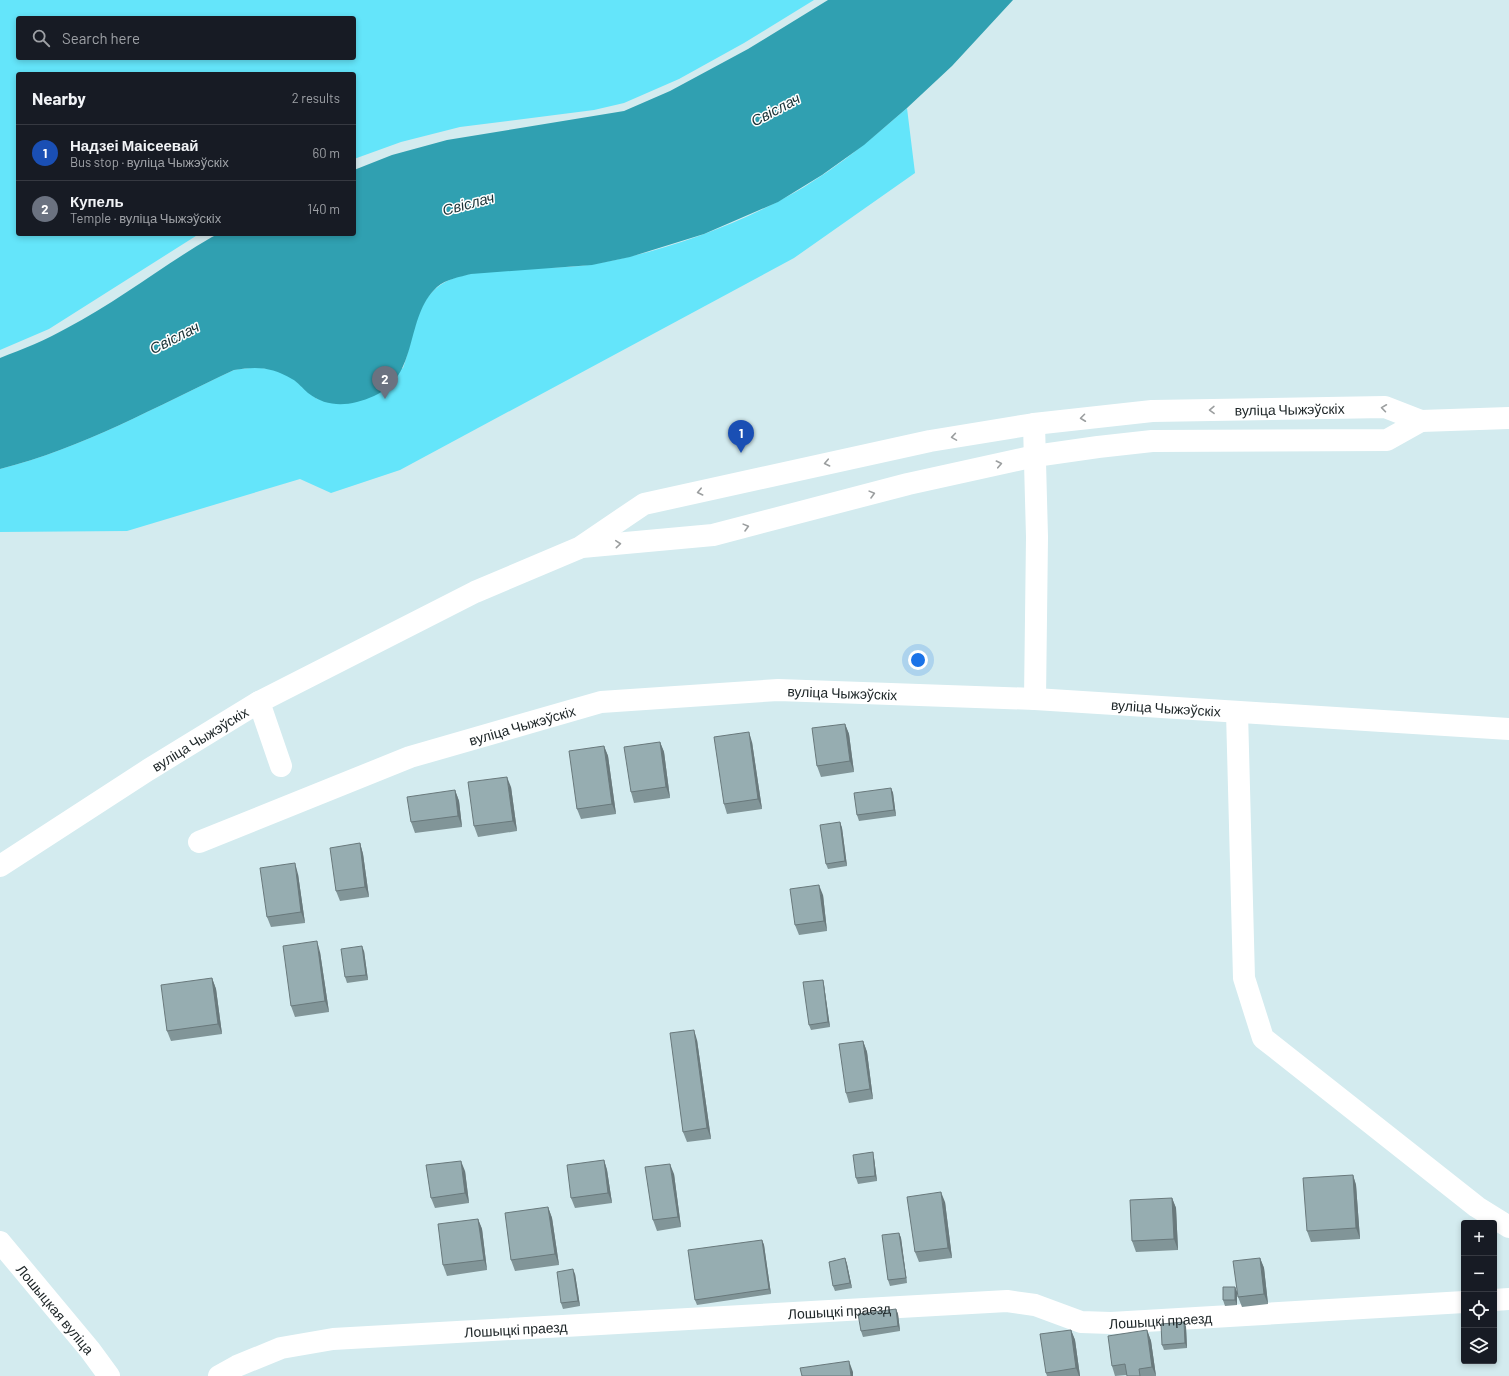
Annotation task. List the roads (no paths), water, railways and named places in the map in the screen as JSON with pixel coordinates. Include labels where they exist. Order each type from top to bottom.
[{"type":"street","name":"вуліца Чыжэўскіх","points":[[1,867],[148,770],[259,702],[474,592],[579,548],[644,504],[930,441],[1034,424],[1152,411],[1386,407],[1421,421],[1509,418]]},
{"type":"street","name":"вуліца Чыжэўскіх","points":[[579,548],[713,536],[908,484],[1035,456],[1152,441],[1387,440],[1421,421]]},
{"type":"street","points":[[1034,424],[1037,530],[1035,698]]},
{"type":"street","name":"вуліца Чыжэўскіх","points":[[199,842],[410,757],[601,702],[778,690],[1035,698],[1509,729]]},
{"type":"street","points":[[259,702],[281,766]]},
{"type":"street","points":[[1237,712],[1244,978],[1262,1038],[1477,1207],[1509,1227]]},
{"type":"street","name":"Лошыцкая вуліца","points":[[0,1242],[90,1350],[109,1376]]},
{"type":"street","points":[[1497,1300],[1509,1299]]},
{"type":"street","name":"Лошыцкі праезд","points":[[219,1376],[237,1366],[281,1348],[333,1339],[1007,1301],[1035,1305],[1081,1322],[1111,1323],[1461,1302]]},
{"type":"water","name":"Свіслач","points":[[828,0],[1013,0],[952,66],[864,145],[822,175],[778,202],[704,234],[630,257],[592,265],[471,274],[441,284],[427,299],[420,314],[399,375],[389,387],[374,396],[349,404],[332,404],[316,398],[294,380],[278,372],[264,368],[234,370],[148,412],[90,438],[61,450],[0,469],[0,358],[26,348],[86,318],[212,237],[356,236],[356,169],[392,155],[447,140],[624,111],[670,91],[748,49]]},
{"type":"place","name":"Купель","points":[[385,399]]},
{"type":"place","name":"Надзеі Маісеевай","points":[[741,453]]}]
